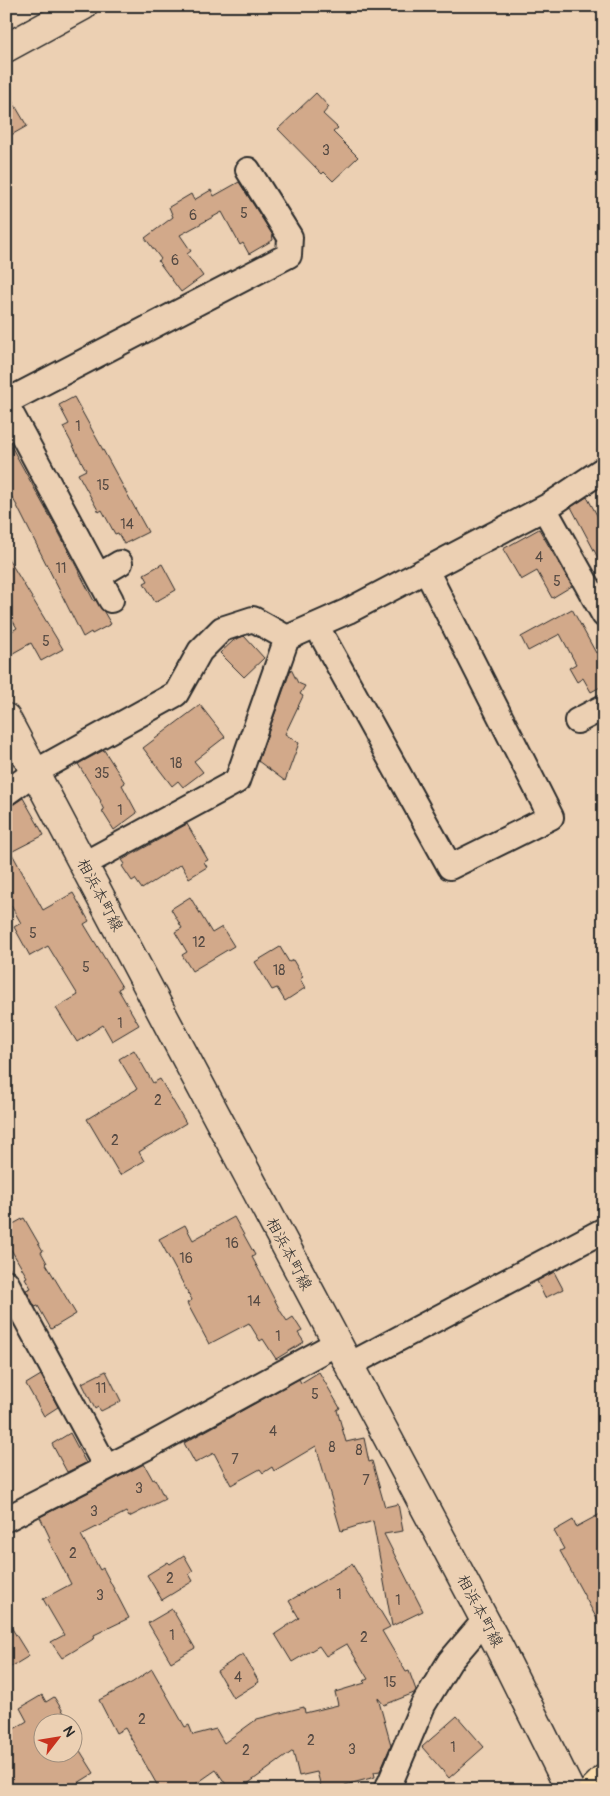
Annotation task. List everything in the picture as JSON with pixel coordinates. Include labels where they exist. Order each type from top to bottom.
[{"type":"highway","points":[[593,1790],[604,1779]]},
{"type":"main road","points":[[6,48],[83,6]]},
{"type":"main road","name":"相浜本町線","points":[[6,718],[485,1620],[534,1714],[570,1790]]},
{"type":"street","points":[[112,600],[6,403],[289,255],[290,237],[248,170]]},
{"type":"street","points":[[84,864],[236,781],[287,638],[348,611],[544,508],[604,469]]},
{"type":"street","points":[[544,508],[604,615]]},
{"type":"street","points":[[98,576],[120,563]]},
{"type":"street","points":[[316,625],[450,868],[551,818],[426,570]]},
{"type":"street","points":[[6,793],[35,772],[176,694],[200,651],[222,629],[253,619],[287,638]]},
{"type":"street","points":[[577,721],[604,707]]},
{"type":"street","points":[[6,1519],[106,1467],[604,1230]]},
{"type":"street","points":[[6,1282],[106,1467]]},
{"type":"street","points":[[386,1790],[423,1705],[450,1661],[485,1620]]},
{"type":"building","points":[[6,90],[27,126],[6,138]]},
{"type":"building","points":[[316,93],[329,107],[323,114],[338,128],[333,132],[358,157],[333,181],[324,172],[322,174],[278,129]]},
{"type":"building","points":[[239,182],[272,234],[273,240],[249,254],[243,243],[240,245],[222,212],[180,235],[191,251],[187,254],[203,276],[181,292],[158,261],[161,259],[145,238],[173,217],[169,207],[191,194],[194,200],[211,190],[214,196]]},
{"type":"building","points":[[74,397],[148,532],[124,544],[118,533],[115,534],[102,510],[99,512],[78,474],[86,470],[63,427],[69,424],[59,405]]},
{"type":"building","points":[[6,437],[94,601],[96,600],[111,624],[92,634],[91,632],[83,637],[16,504],[6,488]]},
{"type":"building","points":[[587,497],[598,517],[604,514],[604,569],[571,507]]},
{"type":"building","points":[[539,529],[572,586],[552,598],[537,571],[521,580],[503,549]]},
{"type":"building","points":[[6,555],[63,649],[41,661],[31,643],[6,657],[6,635],[17,628],[6,610]]},
{"type":"building","points":[[162,564],[176,590],[155,602],[144,583],[148,581],[144,574]]},
{"type":"building","points":[[572,609],[596,653],[604,649],[604,685],[591,692],[583,678],[577,682],[569,668],[576,664],[560,634],[528,651],[521,637]]},
{"type":"building","points":[[244,636],[264,658],[244,677],[220,653],[234,640]]},
{"type":"building","points":[[291,669],[298,683],[305,686],[300,694],[303,696],[285,734],[299,743],[285,781],[258,761]]},
{"type":"building","points":[[200,705],[225,737],[194,761],[203,772],[183,787],[178,781],[172,786],[143,748]]},
{"type":"building","points":[[104,750],[125,783],[122,785],[137,813],[114,830],[102,811],[104,810],[101,801],[78,764]]},
{"type":"building","points":[[23,798],[44,835],[11,852],[43,910],[73,893],[89,921],[84,924],[122,987],[118,989],[139,1025],[112,1041],[103,1025],[77,1042],[56,1008],[78,995],[48,946],[30,956],[14,927],[21,923],[6,897],[6,807]]},
{"type":"building","points":[[187,824],[208,860],[204,862],[207,867],[189,878],[181,864],[142,889],[135,879],[132,881],[122,866],[125,864],[122,860]]},
{"type":"building","points":[[190,897],[212,933],[222,927],[234,946],[192,971],[182,955],[187,952],[175,932],[182,928],[171,909]]},
{"type":"building","points":[[280,947],[289,962],[293,960],[303,977],[300,979],[305,988],[285,1001],[277,988],[272,990],[255,962]]},
{"type":"building","points":[[134,1050],[153,1083],[160,1079],[186,1123],[139,1152],[144,1161],[120,1175],[87,1119],[137,1089],[119,1059]]},
{"type":"building","points":[[234,1217],[255,1255],[252,1257],[281,1312],[287,1321],[293,1317],[302,1331],[298,1333],[304,1342],[276,1359],[263,1339],[260,1341],[249,1323],[209,1344],[187,1303],[192,1300],[159,1239],[185,1225],[193,1240]]},
{"type":"building","points":[[24,1218],[43,1251],[41,1252],[46,1264],[76,1314],[51,1329],[38,1306],[35,1307],[26,1290],[31,1288],[25,1278],[27,1277],[6,1241],[6,1228]]},
{"type":"building","points":[[554,1272],[563,1289],[545,1298],[537,1281]]},
{"type":"building","points":[[106,1371],[121,1401],[101,1411],[98,1407],[95,1409],[82,1383]]},
{"type":"building","points":[[319,1372],[340,1408],[337,1410],[346,1442],[364,1438],[369,1462],[372,1461],[385,1507],[398,1504],[403,1531],[384,1534],[423,1611],[392,1626],[373,1521],[341,1531],[316,1446],[274,1471],[272,1467],[263,1473],[260,1469],[231,1485],[214,1453],[195,1463],[184,1443],[299,1379],[301,1383]]},
{"type":"building","points":[[41,1375],[58,1407],[44,1416],[26,1384]]},
{"type":"building","points":[[70,1433],[86,1463],[67,1472],[52,1444]]},
{"type":"building","points":[[144,1464],[153,1480],[155,1479],[165,1499],[129,1517],[126,1512],[81,1535],[100,1570],[103,1568],[129,1618],[94,1635],[95,1638],[62,1658],[51,1642],[64,1635],[43,1599],[71,1584],[48,1539],[50,1538],[40,1517]]},
{"type":"building","points":[[604,1512],[604,1632],[560,1551],[564,1549],[554,1531],[573,1520],[576,1527]]},
{"type":"building","points":[[184,1555],[193,1571],[189,1574],[193,1581],[162,1600],[147,1575]]},
{"type":"building","points":[[352,1564],[390,1627],[382,1631],[406,1672],[409,1671],[416,1690],[414,1693],[384,1705],[378,1698],[391,1745],[380,1771],[374,1772],[375,1777],[345,1785],[346,1790],[322,1790],[317,1772],[299,1776],[293,1751],[239,1790],[230,1790],[216,1770],[187,1790],[160,1790],[125,1728],[116,1733],[99,1700],[133,1682],[152,1669],[185,1727],[189,1725],[193,1735],[216,1729],[224,1743],[257,1719],[304,1707],[305,1713],[338,1705],[335,1692],[365,1683],[363,1681],[368,1679],[347,1644],[326,1656],[319,1646],[292,1662],[275,1634],[299,1618],[289,1601]]},
{"type":"building","points":[[172,1609],[195,1648],[171,1662],[148,1623]]},
{"type":"building","points":[[6,1619],[29,1656],[6,1670]]},
{"type":"building","points":[[243,1654],[259,1682],[233,1698],[217,1671]]},
{"type":"building","points":[[42,1695],[46,1702],[54,1697],[65,1714],[32,1714],[32,1764],[82,1764],[82,1754],[94,1773],[78,1783],[83,1790],[6,1790],[6,1734],[27,1721],[20,1708]]},
{"type":"building","points":[[457,1716],[484,1747],[449,1778],[422,1747]]}]
